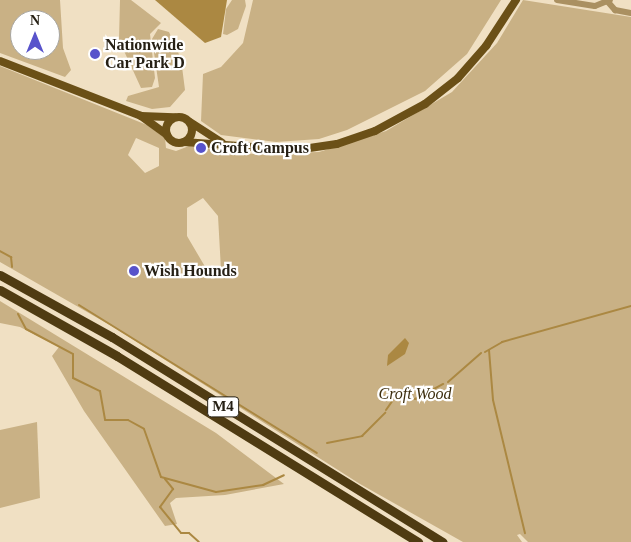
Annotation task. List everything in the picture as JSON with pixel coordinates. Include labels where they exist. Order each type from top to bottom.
[{"type":"highway","name":"M4","points":[[0,275],[131,349],[443,542]]},
{"type":"highway","name":"M4","points":[[0,290],[117,356],[418,542]]},
{"type":"main road","points":[[0,61],[141,116],[175,143],[223,144],[267,150],[311,148],[346,141],[394,122],[463,73],[516,0]]},
{"type":"main road","points":[[141,116],[174,118],[189,122],[223,144]]},
{"type":"main road","points":[[167,135],[174,118]]},
{"type":"main road","points":[[184,142],[190,132],[189,122]]},
{"type":"street","points":[[557,0],[595,6],[609,1],[615,10],[631,13]]},
{"type":"green space","points":[[0,0],[60,0],[63,48],[71,70],[65,77],[19,60],[60,60],[60,10],[10,10],[10,57],[0,53]]},
{"type":"green space","points":[[120,0],[131,0],[161,23],[150,34],[155,78],[152,87],[141,88],[119,40]]},
{"type":"green space","points":[[232,0],[245,0],[246,6],[238,29],[227,35],[223,34],[226,9]]},
{"type":"green space","points":[[253,0],[501,0],[467,54],[425,91],[347,130],[319,139],[276,142],[221,135],[201,121],[203,74],[221,67],[243,43]]},
{"type":"green space","name":"Croft Wood","points":[[523,0],[631,17],[631,542],[528,542],[520,534],[517,535],[522,542],[463,542],[360,484],[115,328],[0,262],[0,66],[147,125],[165,138],[166,148],[176,151],[189,146],[254,154],[319,152],[386,131],[452,92],[497,43]],"holes":[[[136,138],[159,148],[159,166],[145,173],[128,155]],[[203,198],[218,216],[221,270],[207,270],[187,236],[187,208]]]},
{"type":"green space","points":[[158,29],[169,32],[181,59],[185,90],[170,107],[152,109],[126,101],[128,96],[159,87],[152,39]]},
{"type":"green space","points":[[0,301],[216,433],[284,484],[225,495],[176,498],[170,503],[177,524],[165,526],[84,411],[52,356],[59,347],[20,327],[0,323]]},
{"type":"green space","points":[[37,422],[40,498],[0,508],[0,430]]},
{"type":"shaded area","points":[[155,0],[227,0],[221,37],[205,43]]},
{"type":"shaded area","points":[[405,338],[409,343],[405,354],[387,366],[388,355]]},
{"type":"waterway","points":[[0,251],[11,257],[12,267]]},
{"type":"waterway","points":[[79,305],[317,453]]},
{"type":"waterway","points":[[485,352],[502,342],[631,306]]},
{"type":"waterway","points":[[18,314],[26,329],[73,354],[73,378],[100,391],[105,420],[128,420],[144,429],[161,477],[216,492],[263,485],[284,475]]},
{"type":"waterway","points":[[489,350],[493,400],[525,533]]},
{"type":"waterway","points":[[448,382],[481,353]]},
{"type":"waterway","points":[[386,410],[395,397],[415,399],[443,384]]},
{"type":"waterway","points":[[327,443],[362,436],[385,413]]},
{"type":"waterway","points":[[165,479],[173,489],[160,507],[181,533],[189,533],[199,542]]},
{"type":"place","name":"Nationwide Car Park D","points":[[95,54]]},
{"type":"place","name":"Croft Campus","points":[[201,148]]},
{"type":"place","name":"Wish Hounds","points":[[134,271]]}]
